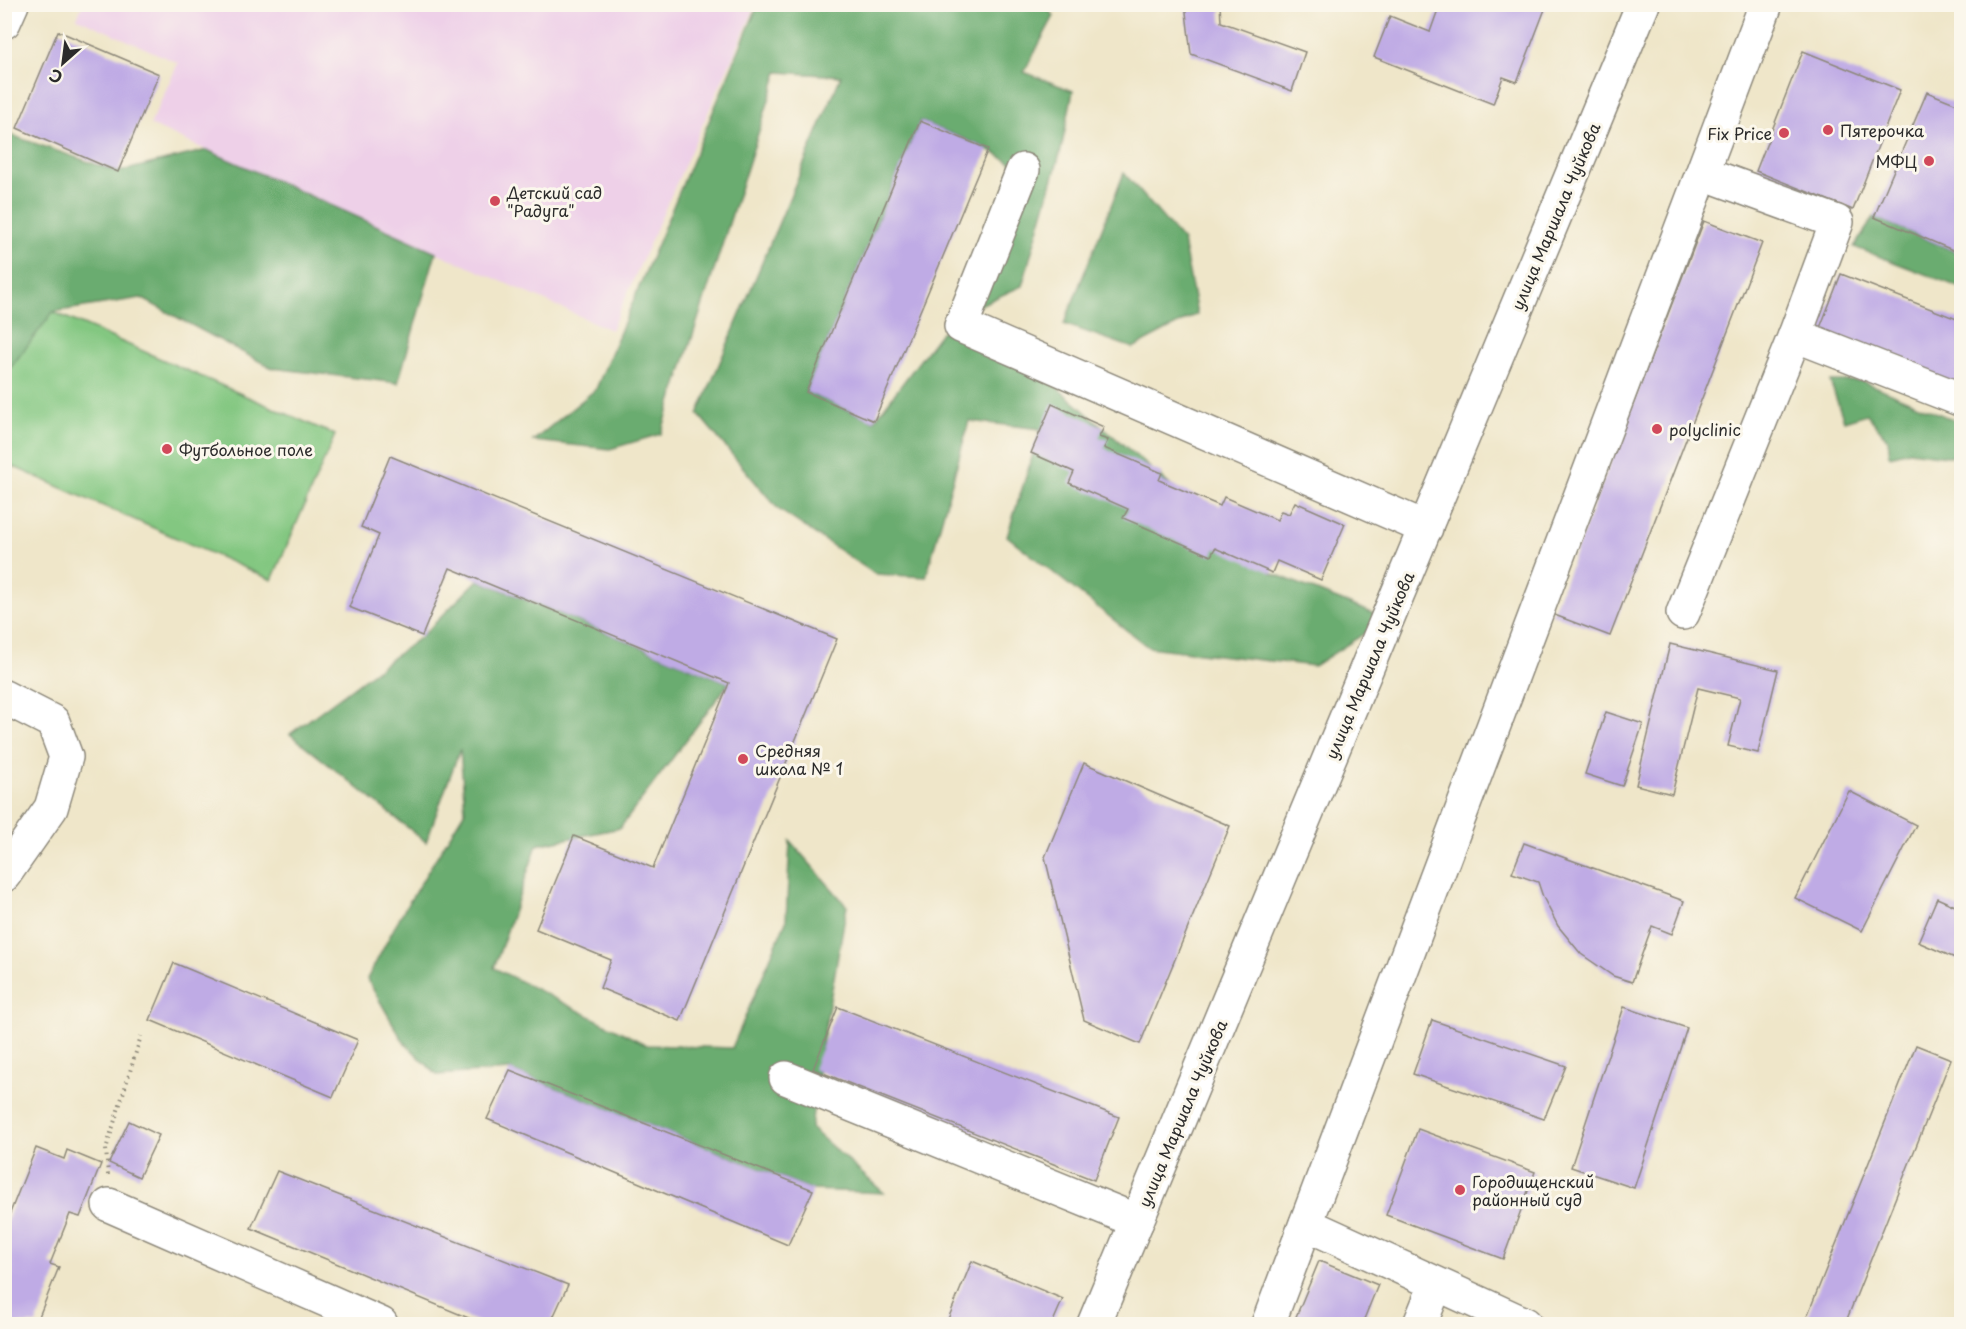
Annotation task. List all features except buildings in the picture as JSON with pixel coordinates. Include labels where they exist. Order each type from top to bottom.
[{"type":"street","points":[[4,22],[12,4]]},
{"type":"street","name":"улица Маршала Чуйкова","points":[[1094,1324],[1643,4]]},
{"type":"street","points":[[1268,1324],[1767,4]]},
{"type":"street","points":[[1023,170],[961,326],[1426,528]]},
{"type":"street","points":[[1683,613],[1795,335],[1837,222],[1703,173]]},
{"type":"street","points":[[1795,335],[1962,400]]},
{"type":"street","points":[[4,697],[52,722],[66,757],[51,808],[4,874]]},
{"type":"street","points":[[786,1078],[1137,1221]]},
{"type":"street","points":[[109,1205],[381,1324]]},
{"type":"street","points":[[1306,1224],[1525,1324]]},
{"type":"street","points":[[1420,1324],[1436,1284]]},
{"type":"path","points":[[109,1205],[106,1149],[141,1036]]},
{"type":"shaded area","name":"Детский сад \"Радуга\"","points":[[83,4],[756,5],[611,330],[150,125],[178,63],[77,18]]},
{"type":"green space","points":[[758,5],[1044,5],[1054,16],[1024,72],[1073,91],[1061,150],[1022,286],[967,311],[1023,170],[988,149],[920,121],[806,392],[874,421],[942,331],[1011,348],[1272,573],[1387,619],[1314,666],[1148,647],[1007,536],[1041,429],[969,421],[926,577],[875,574],[778,509],[698,414],[841,76],[778,72],[661,434],[610,449],[533,441],[596,389]]},
{"type":"green space","points":[[5,133],[118,172],[207,150],[436,252],[398,383],[272,368],[141,298],[53,312],[5,375]]},
{"type":"green space","points":[[1124,173],[1183,241],[1197,314],[1133,348],[1064,324]]},
{"type":"green space","points":[[1874,217],[1961,254],[1961,288],[1854,247]]},
{"type":"green space","name":"Футбольное поле","points":[[17,296],[335,435],[272,580],[5,463],[5,324]]},
{"type":"green space","points":[[1830,381],[1862,381],[1961,423],[1961,458],[1909,451],[1890,456],[1888,440],[1867,414],[1844,421]]},
{"type":"green space","points":[[478,580],[729,683],[620,828],[537,845],[494,968],[647,1045],[732,1048],[786,921],[790,841],[847,906],[821,1050],[811,1128],[884,1193],[813,1190],[510,1070],[437,1075],[403,1041],[367,979],[401,915],[465,811],[460,749],[426,842],[290,734],[422,636]]},
{"type":"place","name":"Пятерочка","points":[[1828,130]]},
{"type":"place","name":"Fix Price","points":[[1784,133]]},
{"type":"place","name":"МФЦ","points":[[1929,161]]},
{"type":"place","name":"Детский сад \"Радуга\"","points":[[495,201]]},
{"type":"place","name":"polyclinic","points":[[1657,429]]},
{"type":"place","name":"Футбольное поле","points":[[167,449]]},
{"type":"place","name":"Средняя школа № 1","points":[[743,759]]},
{"type":"place","name":"Городищенский районный суд","points":[[1460,1190]]}]
